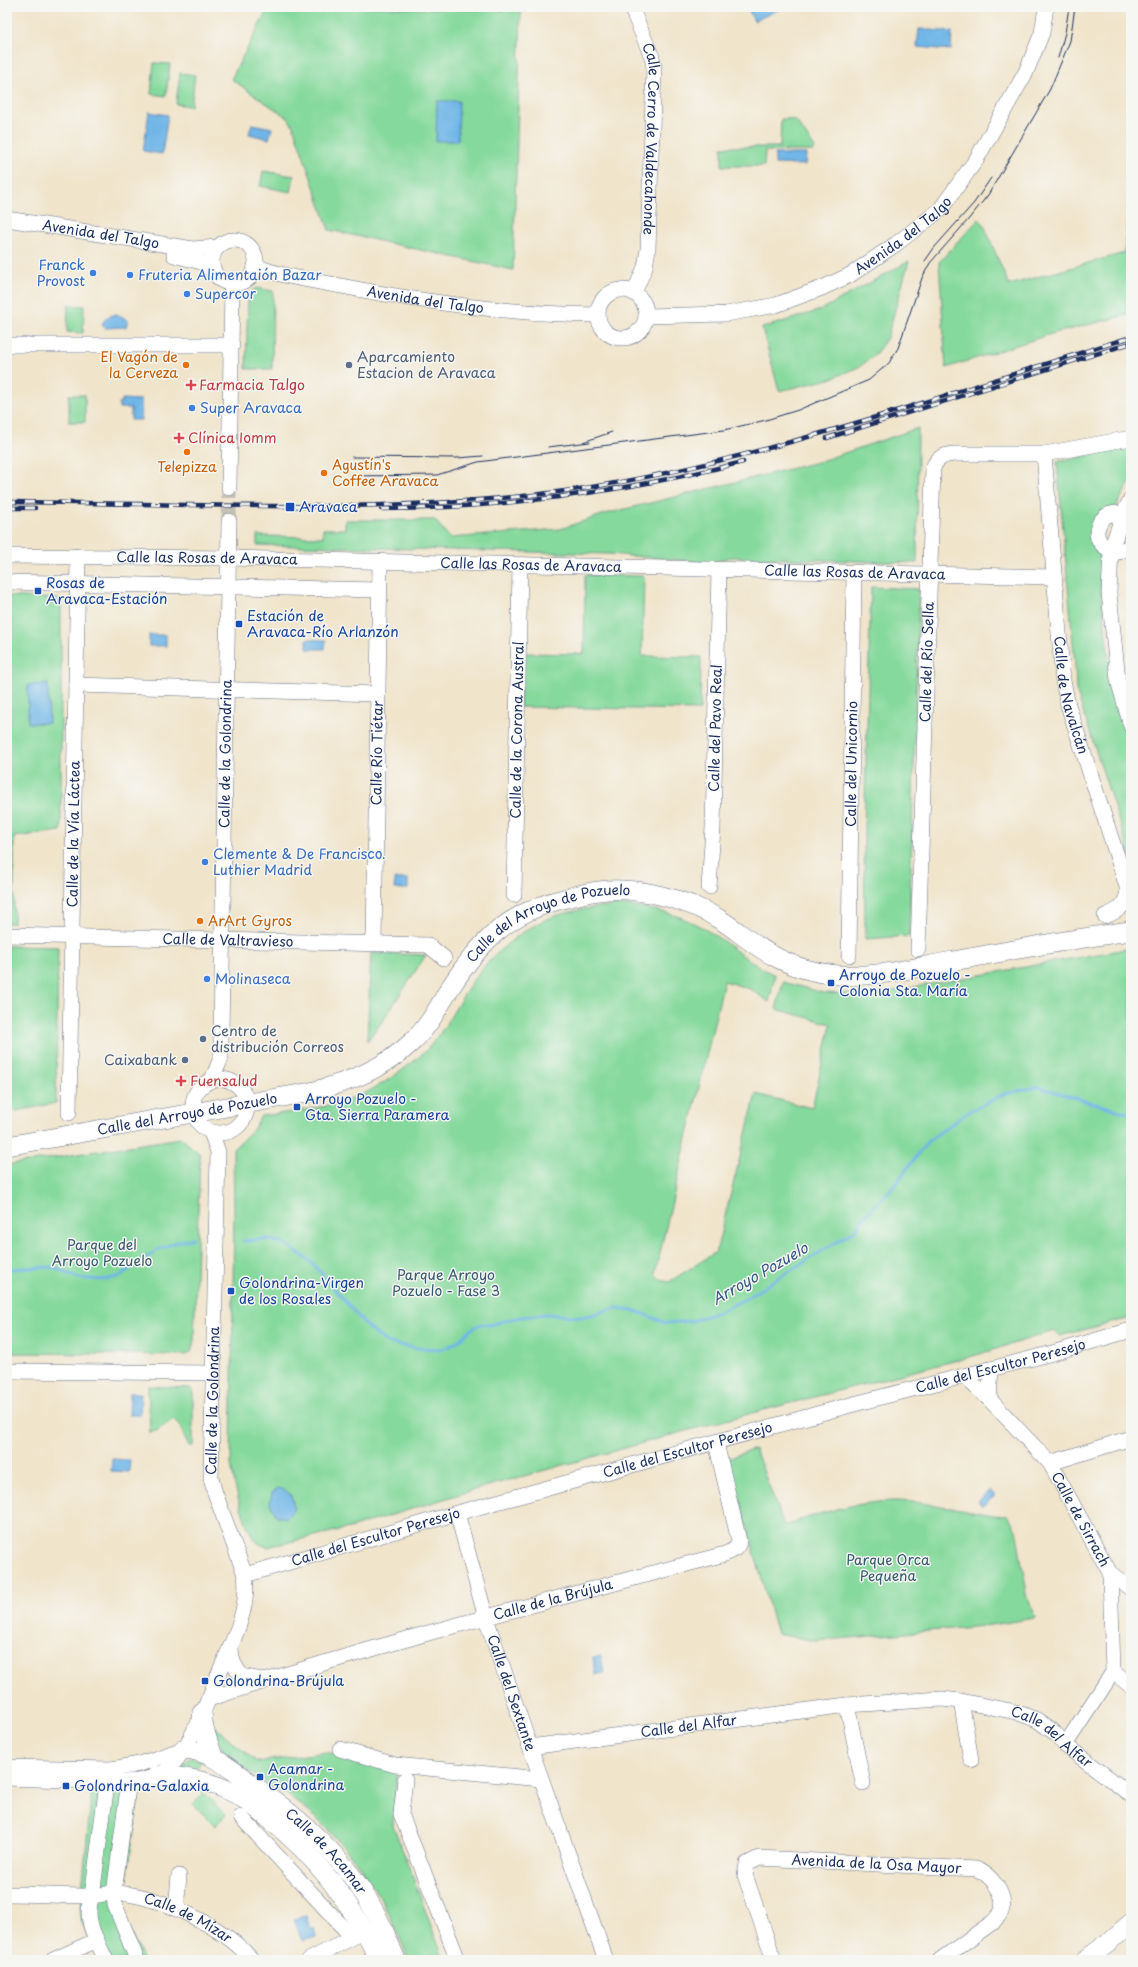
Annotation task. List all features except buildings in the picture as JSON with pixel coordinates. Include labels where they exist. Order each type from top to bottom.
[{"type":"main road","name":"Calle del Arroyo de Pozuelo","points":[[7,1146],[311,1092],[338,1085],[367,1074],[384,1064],[414,1041],[424,1029],[466,963],[481,944],[496,931],[509,922],[541,905],[600,890],[643,892],[684,902],[720,919],[772,955],[809,969],[837,975],[881,973],[1131,931]]},
{"type":"main road","points":[[206,1706],[204,1729],[212,1757]]},
{"type":"main road","name":"Calle de Acamar","points":[[181,1750],[194,1751],[212,1757],[290,1812],[322,1842],[350,1875],[376,1915],[396,1960]]},
{"type":"main road","name":"Calle de Acamar","points":[[167,1773],[196,1779],[226,1789],[256,1808],[287,1833],[338,1888],[359,1934],[379,1960]]},
{"type":"main road","points":[[1085,1960],[1107,1944],[1131,1923]]},
{"type":"street","name":"Avenida del Talgo","points":[[647,316],[726,314],[776,305],[822,288],[850,275],[902,240],[940,210],[976,160],[1026,72],[1042,32],[1046,7]]},
{"type":"street","name":"Calle Cerro de Valdecahonde","points":[[633,8],[652,57],[654,67],[648,249],[645,267],[634,293]]},
{"type":"street","name":"Avenida del Talgo","points":[[7,219],[193,249],[218,247]]},
{"type":"street","name":"Avenida del Talgo","points":[[7,228],[191,259],[202,262],[214,271]]},
{"type":"street","points":[[232,240],[246,244],[255,255],[256,266],[247,279],[232,284],[223,280],[214,271],[212,258],[218,247],[232,240]]},
{"type":"street","name":"Avenida del Talgo","points":[[256,266],[293,276],[414,300],[513,312],[598,315]]},
{"type":"street","points":[[229,488],[232,284]]},
{"type":"street","points":[[620,290],[634,293],[644,303],[647,316],[640,330],[628,338],[620,338],[613,336],[602,328],[598,315],[602,301],[613,292],[620,290]]},
{"type":"street","points":[[7,345],[232,345]]},
{"type":"street","points":[[1044,454],[1131,438]]},
{"type":"street","name":"Calle del Río Sella","points":[[918,950],[933,468],[936,460],[944,455],[1044,454]]},
{"type":"street","name":"Calle de Navalcán","points":[[1044,454],[1063,681],[1066,695],[1128,890],[1124,905],[1112,914],[1105,916]]},
{"type":"street","points":[[1131,499],[1127,517],[1111,514],[1105,516],[1097,526],[1097,536],[1103,547],[1119,552],[1131,546]]},
{"type":"street","name":"Calle de la Golondrina","points":[[212,1080],[220,1058],[229,521]]},
{"type":"street","points":[[1109,578],[1131,546]]},
{"type":"street","points":[[1111,550],[1109,593],[1116,666],[1120,691],[1131,726]]},
{"type":"street","name":"Calle las Rosas de Aravaca","points":[[7,556],[229,558],[380,563],[1054,577]]},
{"type":"street","name":"Calle de la Vía Láctea","points":[[69,1113],[78,556]]},
{"type":"street","name":"Calle Río Tiétar","points":[[374,943],[380,563]]},
{"type":"street","name":"Calle de la Corona Austral","points":[[514,895],[520,566]]},
{"type":"street","name":"Calle del Pavo Real","points":[[709,887],[713,828],[719,570]]},
{"type":"street","name":"Calle del Unicornio","points":[[850,955],[854,572]]},
{"type":"street","name":"Calle las Rosas de Aravaca","points":[[7,582],[379,590]]},
{"type":"street","points":[[76,685],[378,694]]},
{"type":"street","name":"Calle de Valtravieso","points":[[7,935],[428,945],[444,958]]},
{"type":"street","name":"Calle de la Golondrina","points":[[220,1058],[229,1080]]},
{"type":"street","points":[[212,1080],[229,1080],[242,1089],[248,1103],[248,1110],[244,1121],[235,1130],[220,1134],[211,1132],[200,1124],[194,1112],[193,1102],[197,1091],[212,1080]]},
{"type":"street","name":"Calle de la Golondrina","points":[[167,1773],[206,1706],[244,1608],[246,1589],[245,1575],[211,1478],[218,1152],[211,1132]]},
{"type":"street","name":"Calle de la Golondrina","points":[[218,1152],[229,1132]]},
{"type":"street","name":"Calle del Escultor Peresejo","points":[[245,1575],[456,1513],[854,1404],[964,1377],[1131,1330]]},
{"type":"street","points":[[989,1399],[991,1369]]},
{"type":"street","points":[[7,1371],[213,1373]]},
{"type":"street","name":"Calle de Sirrach","points":[[964,1377],[989,1399],[1050,1463],[1110,1573],[1113,1672]]},
{"type":"street","points":[[1050,1463],[1131,1438]]},
{"type":"street","name":"Calle de la Brújula","points":[[206,1706],[265,1680],[486,1618],[725,1554],[734,1550],[738,1546],[739,1541],[716,1443]]},
{"type":"street","name":"Calle del Sextante","points":[[456,1513],[486,1618],[541,1779],[606,1960]]},
{"type":"street","points":[[1110,1573],[1131,1589]]},
{"type":"street","name":"Calle de la Brújula","points":[[231,1644],[231,1658],[233,1665],[242,1676],[265,1680]]},
{"type":"street","points":[[1064,1745],[1113,1672],[1131,1686]]},
{"type":"street","name":"Calle del Alfar","points":[[530,1747],[848,1706],[942,1700],[961,1701],[1016,1712],[1037,1720],[1055,1733],[1064,1745],[1131,1795]]},
{"type":"street","points":[[961,1701],[971,1760]]},
{"type":"street","points":[[848,1706],[863,1783]]},
{"type":"street","points":[[340,1749],[395,1766],[541,1779]]},
{"type":"street","points":[[7,1778],[110,1776],[181,1750]]},
{"type":"street","points":[[7,1767],[110,1776],[132,1781],[167,1773]]},
{"type":"street","points":[[106,1960],[88,1917],[88,1909],[92,1896],[110,1776]]},
{"type":"street","points":[[405,1780],[401,1814],[458,1960]]},
{"type":"street","points":[[132,1781],[128,1788],[114,1893],[114,1905],[137,1960]]},
{"type":"street","name":"Calle de Acamar","points":[[241,1817],[359,1934]]},
{"type":"street","name":"Avenida de la Osa Mayor","points":[[774,1960],[745,1875],[747,1864],[759,1858],[976,1869],[982,1871],[1001,1894],[1003,1900],[1000,1914],[992,1922],[940,1960]]},
{"type":"street","points":[[176,1909],[179,1876]]},
{"type":"street","name":"Calle de Mízar","points":[[7,1894],[92,1896],[114,1893],[147,1900],[176,1909],[201,1920],[231,1941],[252,1960]]},
{"type":"street","points":[[309,1960],[359,1934]]},
{"type":"street","points":[[53,1960],[97,1940]]},
{"type":"green space","points":[[269,7],[367,7],[521,11],[513,270],[329,230],[293,126],[288,118],[231,79]]},
{"type":"green space","points":[[154,63],[170,64],[166,96],[151,94]]},
{"type":"green space","points":[[180,73],[195,75],[191,106],[176,104]]},
{"type":"green space","points":[[781,119],[791,119],[797,122],[815,148],[813,151],[765,151],[764,166],[722,166],[722,147],[780,147]]},
{"type":"green space","points":[[263,171],[294,176],[291,192],[260,186]]},
{"type":"green space","points":[[1131,198],[1131,314],[1051,334],[946,368],[939,262],[979,219],[983,223],[1009,285],[1124,253]]},
{"type":"green space","points":[[909,261],[887,338],[874,356],[859,367],[830,379],[779,391],[762,328],[821,310]]},
{"type":"green space","points":[[256,288],[273,291],[272,369],[246,369],[248,294]]},
{"type":"green space","points":[[68,305],[84,306],[83,333],[67,332]]},
{"type":"green space","points":[[69,395],[85,395],[85,422],[69,422]]},
{"type":"green space","points":[[918,428],[917,563],[730,557],[712,563],[608,554],[257,545],[257,536],[323,537],[323,529],[345,529],[345,520],[435,520],[450,538],[560,529],[605,514],[818,462]]},
{"type":"green space","points":[[1131,446],[1131,481],[1116,506],[1099,513],[1101,590],[1111,681],[1131,742],[1131,858],[1076,690],[1057,462]]},
{"type":"green space","points":[[585,575],[644,576],[642,656],[701,657],[700,710],[520,707],[521,653],[584,654]]},
{"type":"green space","points":[[871,587],[919,589],[909,936],[865,939],[864,829]]},
{"type":"green space","points":[[7,596],[61,599],[61,831],[14,837],[14,923],[7,923]]},
{"type":"green space","name":"Parque Arroyo Pozuelo - Fase 3","points":[[621,905],[663,912],[683,918],[703,928],[756,965],[775,975],[769,1002],[750,989],[724,981],[655,1274],[661,1280],[669,1282],[716,1252],[756,1094],[812,1108],[831,1024],[776,1009],[783,982],[824,993],[870,995],[1131,948],[1131,1318],[1059,1336],[1054,1331],[973,1356],[733,1418],[470,1491],[353,1527],[268,1547],[260,1544],[253,1537],[244,1517],[234,1481],[231,1463],[234,1210],[233,1149],[253,1130],[261,1116],[310,1109],[347,1100],[374,1088],[405,1068],[427,1050],[446,1024],[468,988],[485,966],[507,944],[519,935],[545,920],[558,915],[589,908]]},
{"type":"green space","points":[[7,946],[58,947],[56,1103],[7,1113]]},
{"type":"green space","points":[[371,953],[426,955],[382,1022],[367,1041]]},
{"type":"green space","name":"Parque del Arroyo Pozuelo","points":[[181,1138],[200,1154],[194,1340],[191,1353],[186,1355],[7,1353],[7,1165]]},
{"type":"green space","points":[[148,1386],[190,1388],[193,1392],[193,1446],[189,1446],[179,1425],[174,1419],[158,1430],[150,1433]]},
{"type":"green space","name":"Parque Orca Pequeña","points":[[755,1449],[784,1526],[837,1509],[893,1501],[924,1503],[1008,1516],[1016,1529],[1027,1594],[1035,1618],[984,1626],[816,1641],[777,1634],[728,1458]]},
{"type":"green space","points":[[213,1725],[257,1762],[327,1752],[382,1768],[397,1770],[393,1825],[444,1960],[408,1960],[400,1938],[379,1896],[352,1857],[320,1822],[302,1806],[284,1793],[244,1769],[227,1755],[220,1745]]},
{"type":"green space","points":[[191,1757],[202,1761],[193,1773],[178,1768]]},
{"type":"green space","points":[[92,1788],[140,1788],[122,1914],[143,1960],[99,1960],[82,1923],[80,1908]]},
{"type":"green space","points":[[204,1793],[226,1815],[215,1826],[193,1804]]},
{"type":"water","points":[[752,7],[779,7],[780,9],[754,21],[748,9]]},
{"type":"water","points":[[919,29],[952,32],[951,50],[917,47]]},
{"type":"water","points":[[437,101],[459,101],[458,141],[436,141]]},
{"type":"water","points":[[149,112],[168,115],[162,154],[143,151]]},
{"type":"water","points":[[252,124],[272,128],[269,139],[249,134]]},
{"type":"water","points":[[775,154],[806,154],[805,165],[775,164]]},
{"type":"water","points":[[117,314],[128,320],[126,327],[105,328],[102,325],[104,320],[108,317]]},
{"type":"water","points":[[122,399],[141,400],[141,420],[131,420],[131,408],[119,408],[119,402],[122,402]]},
{"type":"water","points":[[149,635],[166,635],[166,646],[149,646]]},
{"type":"water","points":[[307,639],[326,640],[325,649],[307,649]]},
{"type":"water","points":[[48,684],[49,723],[28,723],[28,685]]},
{"type":"water","points":[[395,879],[408,879],[408,889],[394,889]]},
{"type":"water","points":[[130,1393],[141,1393],[140,1415],[129,1415]]},
{"type":"water","points":[[112,1459],[130,1460],[129,1472],[111,1471]]},
{"type":"water","points":[[278,1488],[289,1493],[292,1499],[293,1511],[286,1518],[277,1516],[270,1504],[272,1493]]},
{"type":"water","points":[[990,1490],[995,1496],[982,1506],[978,1501]]},
{"type":"water","points":[[601,1656],[604,1673],[595,1675],[593,1657]]},
{"type":"water","points":[[306,1916],[310,1928],[314,1928],[316,1937],[302,1941],[294,1919]]},
{"type":"waterway","name":"Arroyo Pozuelo","points":[[243,1241],[266,1239],[286,1244],[310,1261],[369,1329],[388,1343],[415,1348],[444,1349],[457,1342],[473,1328],[481,1324],[490,1325],[515,1318],[545,1314],[584,1317],[616,1308],[633,1310],[666,1323],[692,1321],[719,1312],[745,1299],[854,1231],[865,1216],[894,1186],[928,1141],[968,1112],[1004,1094],[1038,1087],[1131,1114]]},
{"type":"waterway","name":"Arroyo Pozuelo","points":[[7,1269],[53,1267],[79,1278],[102,1280],[118,1277],[156,1251],[174,1243],[193,1238]]},
{"type":"tunnel","points":[[229,488],[229,521]]},
{"type":"tram line","points":[[1058,58],[1065,33],[1069,7]]},
{"type":"tram line","points":[[351,476],[437,475],[478,462],[724,430],[766,420],[798,410],[869,380],[889,363],[898,348],[922,278],[930,263],[988,195],[1050,89],[1070,41],[1075,7]]},
{"type":"tram line","points":[[925,261],[934,248],[974,203],[991,178]]},
{"type":"tram line","points":[[583,442],[612,432]]},
{"type":"tram line","points":[[548,447],[590,442]]},
{"type":"tram line","points":[[352,457],[457,458],[483,456]]},
{"type":"railway","points":[[7,502],[216,506],[356,506],[496,499],[565,491],[656,475],[790,442],[922,403],[1131,337]]},
{"type":"railway","points":[[827,438],[1131,343]]},
{"type":"railway","points":[[381,509],[427,508],[518,502],[608,490],[698,473],[743,462]]},
{"type":"railway","points":[[7,508],[35,508]]},
{"type":"place","name":"Franck Provost","points":[[93,273]]},
{"type":"place","name":"Fruteria Alimentaión Bazar","points":[[130,275]]},
{"type":"place","name":"Supercor","points":[[187,294]]},
{"type":"place","name":"El Vagón de la Cerveza","points":[[186,365]]},
{"type":"place","name":"Aparcamiento Estacion de Aravaca","points":[[349,365]]},
{"type":"place","name":"Farmacia Talgo","points":[[191,385]]},
{"type":"place","name":"Super Aravaca","points":[[192,408]]},
{"type":"place","name":"Clínica Iomm","points":[[179,438]]},
{"type":"place","name":"Telepizza","points":[[187,452]]},
{"type":"place","name":"Agustín's Coffee Aravaca","points":[[324,473]]},
{"type":"place","name":"Aravaca","points":[[290,507]]},
{"type":"place","name":"Rosas de Aravaca-Estación","points":[[38,591]]},
{"type":"place","name":"Estación de Aravaca-Río Arlanzón","points":[[239,624]]},
{"type":"place","name":"Clemente & De Francisco. Luthier Madrid","points":[[205,862]]},
{"type":"place","name":"ArArt Gyros","points":[[200,921]]},
{"type":"place","name":"Molinaseca","points":[[207,979]]},
{"type":"place","name":"Arroyo de Pozuelo - Colonia Sta. María","points":[[831,983]]},
{"type":"place","name":"Centro de distribución Correos","points":[[203,1039]]},
{"type":"place","name":"Caixabank","points":[[185,1060]]},
{"type":"place","name":"Fuensalud","points":[[181,1081]]},
{"type":"place","name":"Arroyo Pozuelo - Gta. Sierra Paramera","points":[[297,1107]]},
{"type":"place","name":"Golondrina-Virgen de los Rosales","points":[[231,1291]]},
{"type":"place","name":"Golondrina-Brújula","points":[[205,1681]]},
{"type":"place","name":"Acamar - Golondrina","points":[[260,1777]]},
{"type":"place","name":"Golondrina-Galaxia","points":[[66,1786]]}]
